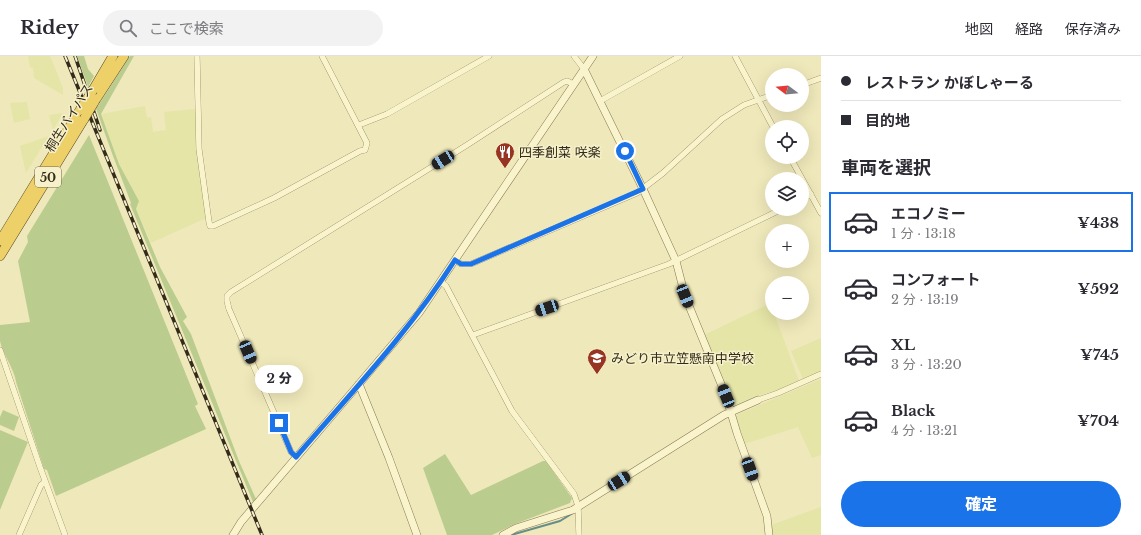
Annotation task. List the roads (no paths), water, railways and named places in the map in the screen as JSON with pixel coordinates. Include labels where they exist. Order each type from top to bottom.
[{"type":"highway","name":"桐生バイパス","points":[[0,256],[94,94],[113,56]]},
{"type":"highway","name":"桐生バイパス","points":[[94,94],[124,56]]},
{"type":"highway","name":"桐生バイパス","points":[[0,241],[82,115]]},
{"type":"street","points":[[197,56],[199,149],[210,226],[213,226],[274,198],[360,151],[365,150],[367,143],[359,125],[322,56]]},
{"type":"street","points":[[359,125],[387,114],[489,56]]},
{"type":"street","points":[[574,56],[584,69],[600,101],[676,261],[685,296],[726,396],[766,516],[769,535]]},
{"type":"street","points":[[233,535],[241,522],[419,313],[593,56]]},
{"type":"street","points":[[600,101],[680,56]]},
{"type":"street","points":[[735,56],[769,120]]},
{"type":"street","points":[[809,82],[821,78]]},
{"type":"street","points":[[296,457],[291,452],[229,309],[226,301],[227,296],[231,292],[467,145],[564,82],[569,81],[573,84]]},
{"type":"street","points":[[455,260],[461,264],[471,264],[643,189],[718,122],[738,108],[765,98]]},
{"type":"street","points":[[794,164],[821,213]]},
{"type":"street","points":[[473,335],[676,261],[768,216]]},
{"type":"street","points":[[441,282],[446,286],[473,335],[512,411],[574,494],[578,506],[579,535]]},
{"type":"street","points":[[0,350],[45,482],[65,535]]},
{"type":"street","points":[[502,535],[516,528],[573,510],[731,412],[821,374]]},
{"type":"street","points":[[359,384],[389,458],[416,535]]},
{"type":"street","points":[[19,535],[41,485],[45,482]]},
{"type":"waterway","points":[[511,535],[560,521],[573,513]]},
{"type":"railway","points":[[65,56],[262,535]]},
{"type":"railway","points":[[75,56],[100,130]]},
{"type":"place","name":"四季創菜 咲楽","points":[[505,169]]},
{"type":"place","name":"みどり市立笠懸南中学校","points":[[597,375]]}]
